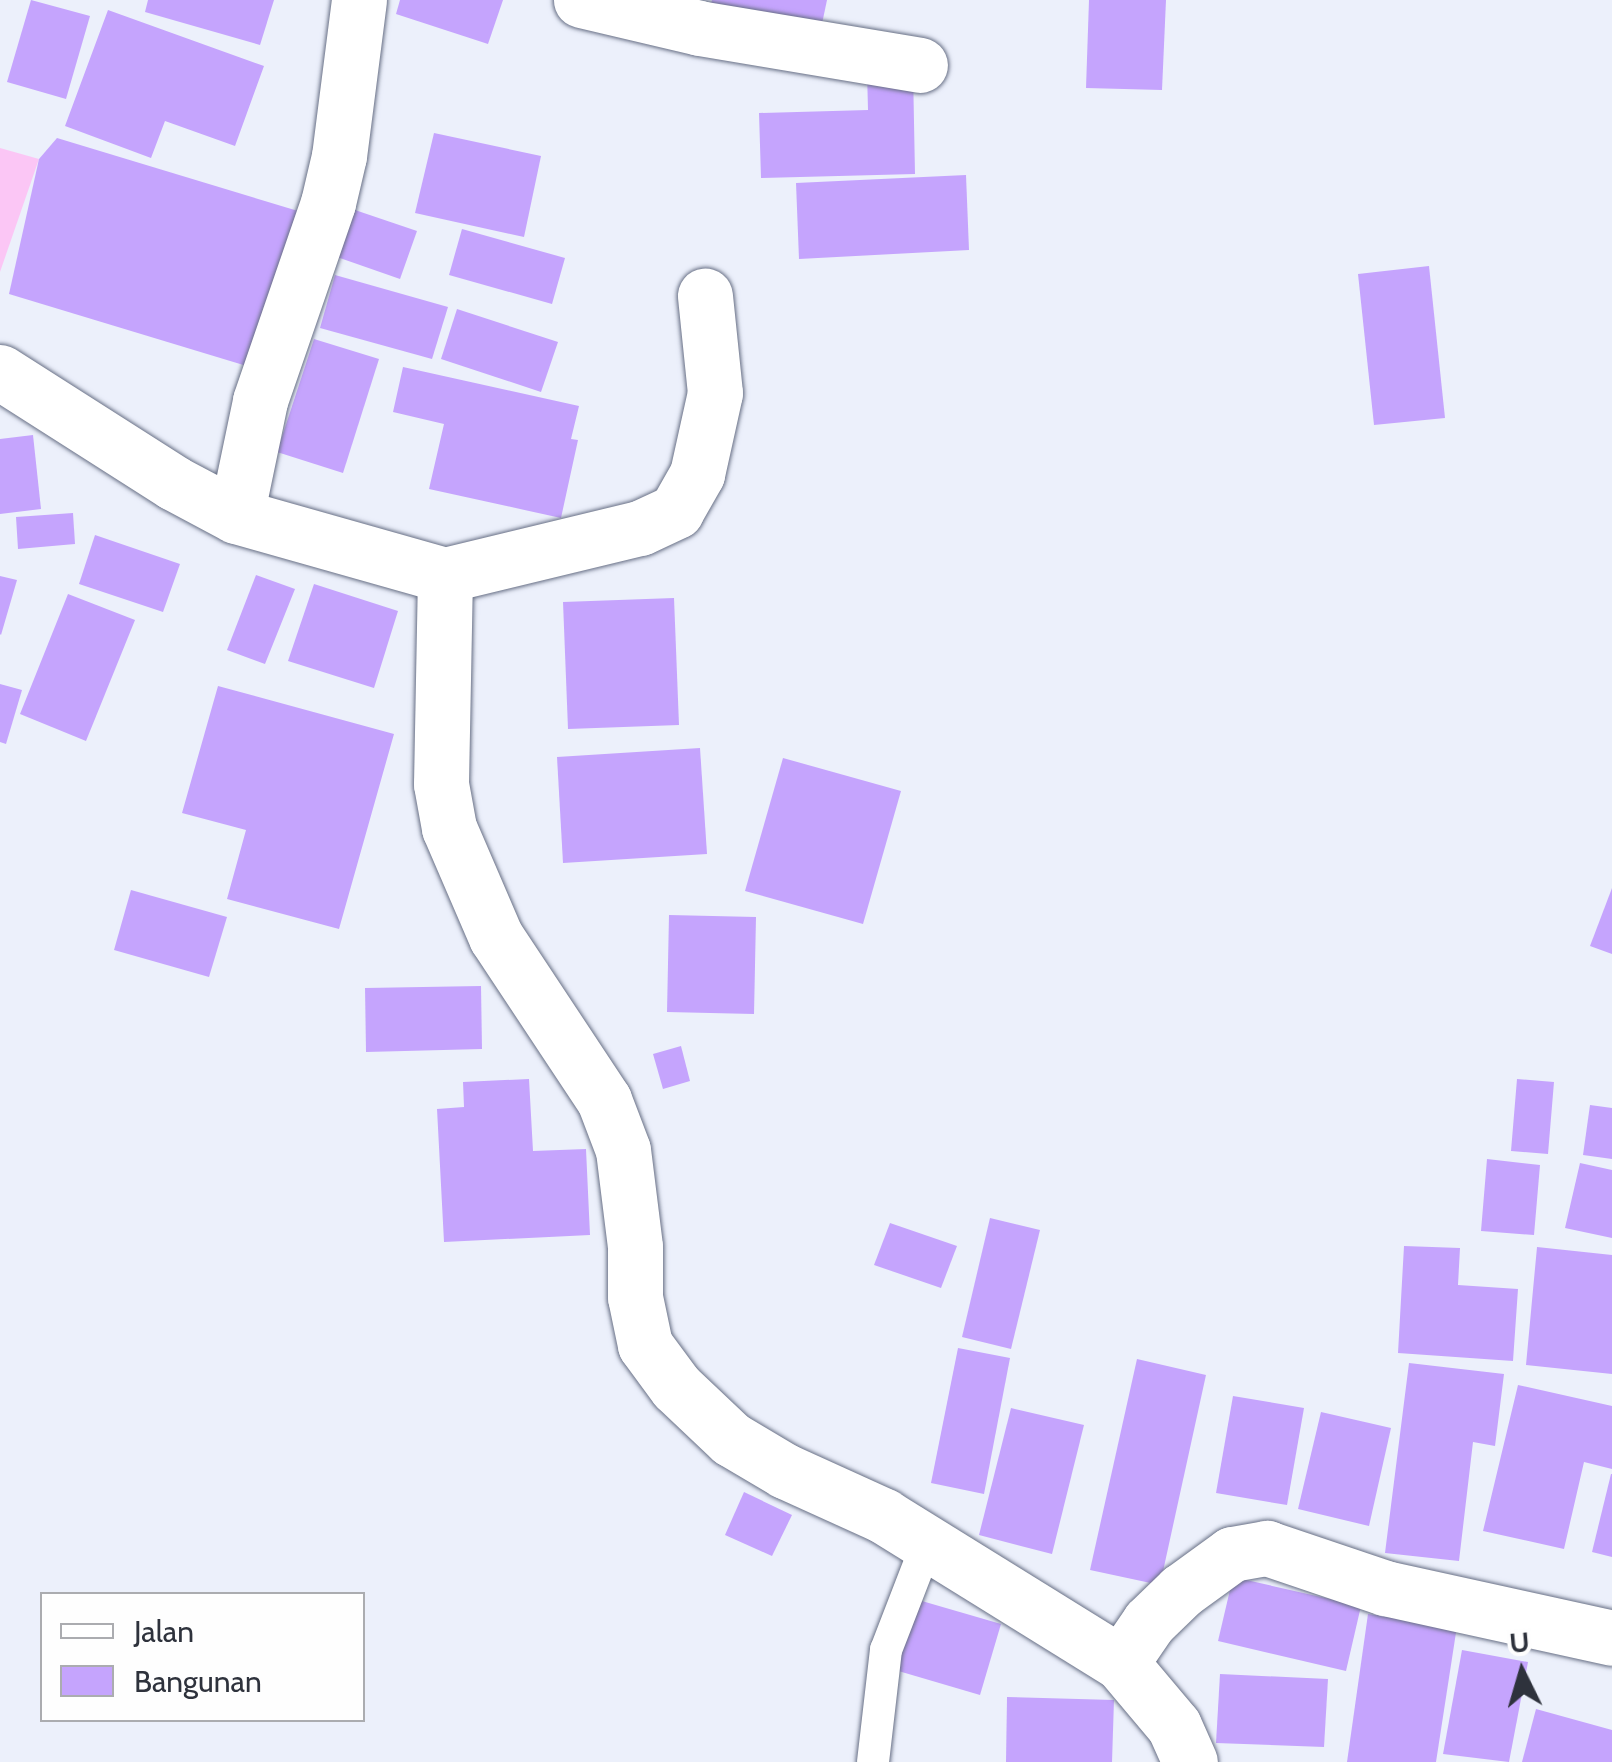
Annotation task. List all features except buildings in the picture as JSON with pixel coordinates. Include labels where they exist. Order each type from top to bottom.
[{"type":"street","points":[[236,516],[260,401],[328,203],[339,156],[359,0]]},
{"type":"street","points":[[581,0],[699,28],[920,66]]},
{"type":"street","points":[[0,372],[174,484],[236,516],[445,576],[640,528],[676,511],[697,474],[714,393],[705,296]]},
{"type":"street","points":[[445,576],[442,784],[448,828],[496,937],[604,1100],[623,1150],[634,1247],[634,1297],[645,1344],[701,1416],[732,1439],[785,1471],[884,1516],[1121,1663],[1174,1726],[1190,1762]]},
{"type":"street","points":[[1121,1663],[1149,1622],[1181,1591],[1232,1554],[1267,1548],[1385,1588],[1612,1638]]},
{"type":"lane","points":[[873,1762],[886,1650],[927,1544]]},
{"type":"shaded area","points":[[0,148],[39,159],[0,272]]}]
